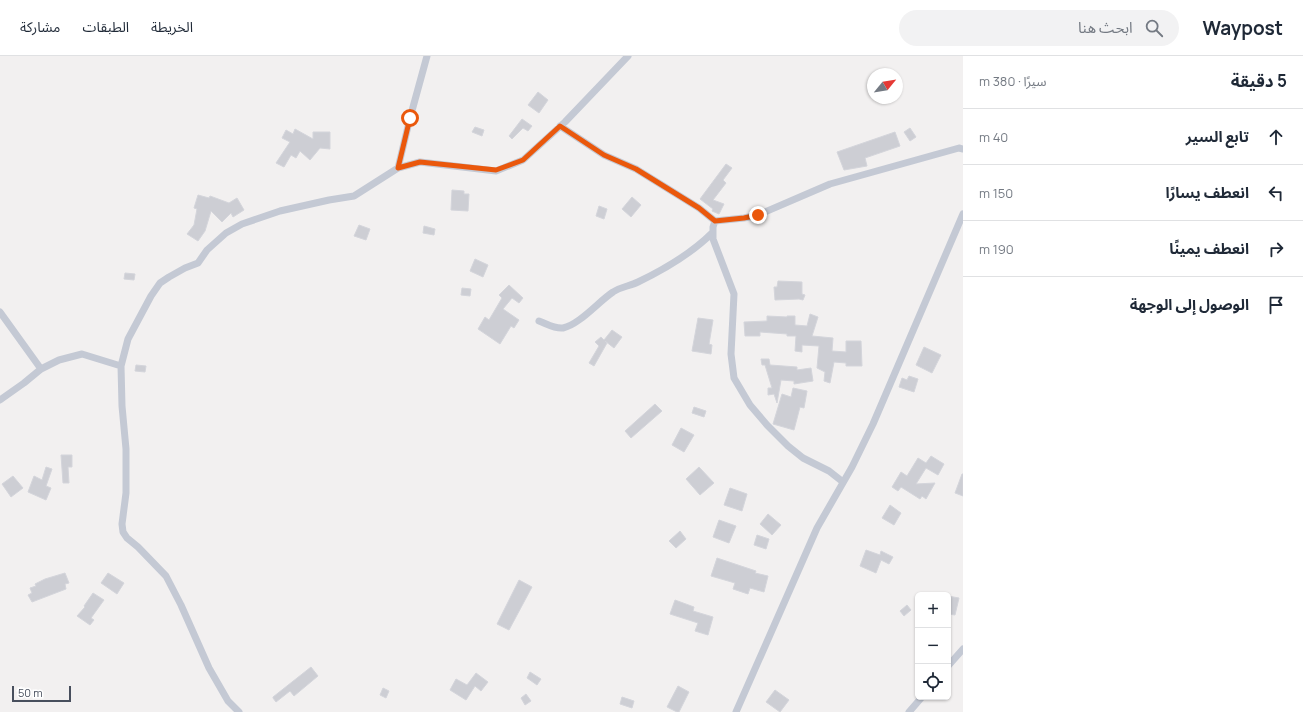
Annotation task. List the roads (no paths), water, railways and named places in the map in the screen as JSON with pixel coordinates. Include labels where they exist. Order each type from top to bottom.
[{"type":"street","points":[[398,168],[427,56]]},
{"type":"street","points":[[239,712],[228,701],[209,668],[181,605],[166,576],[138,547],[127,538],[123,532],[122,524],[126,493],[126,449],[120,366],[128,339],[151,296],[160,283],[168,277],[198,263],[207,250],[226,233],[242,224],[280,211],[354,196],[398,168],[420,162],[496,170],[523,160],[560,126],[628,56]]},
{"type":"street","points":[[560,126],[604,155],[636,169],[699,208],[715,221],[758,215],[830,184],[959,148],[963,149]]},
{"type":"street","points":[[736,712],[817,528],[873,424],[963,214]]},
{"type":"street","points":[[539,321],[556,328],[563,328],[572,324],[619,288],[636,283],[675,262],[696,248],[712,233],[715,221]]},
{"type":"street","points":[[712,233],[734,294],[731,354],[734,378],[750,405],[788,446],[803,458],[829,471],[843,482]]},
{"type":"street","points":[[0,312],[41,369]]},
{"type":"street","points":[[0,400],[41,369],[59,360],[82,354],[120,366]]},
{"type":"street","points":[[950,664],[963,649]]},
{"type":"street","points":[[909,712],[919,700]]}]
